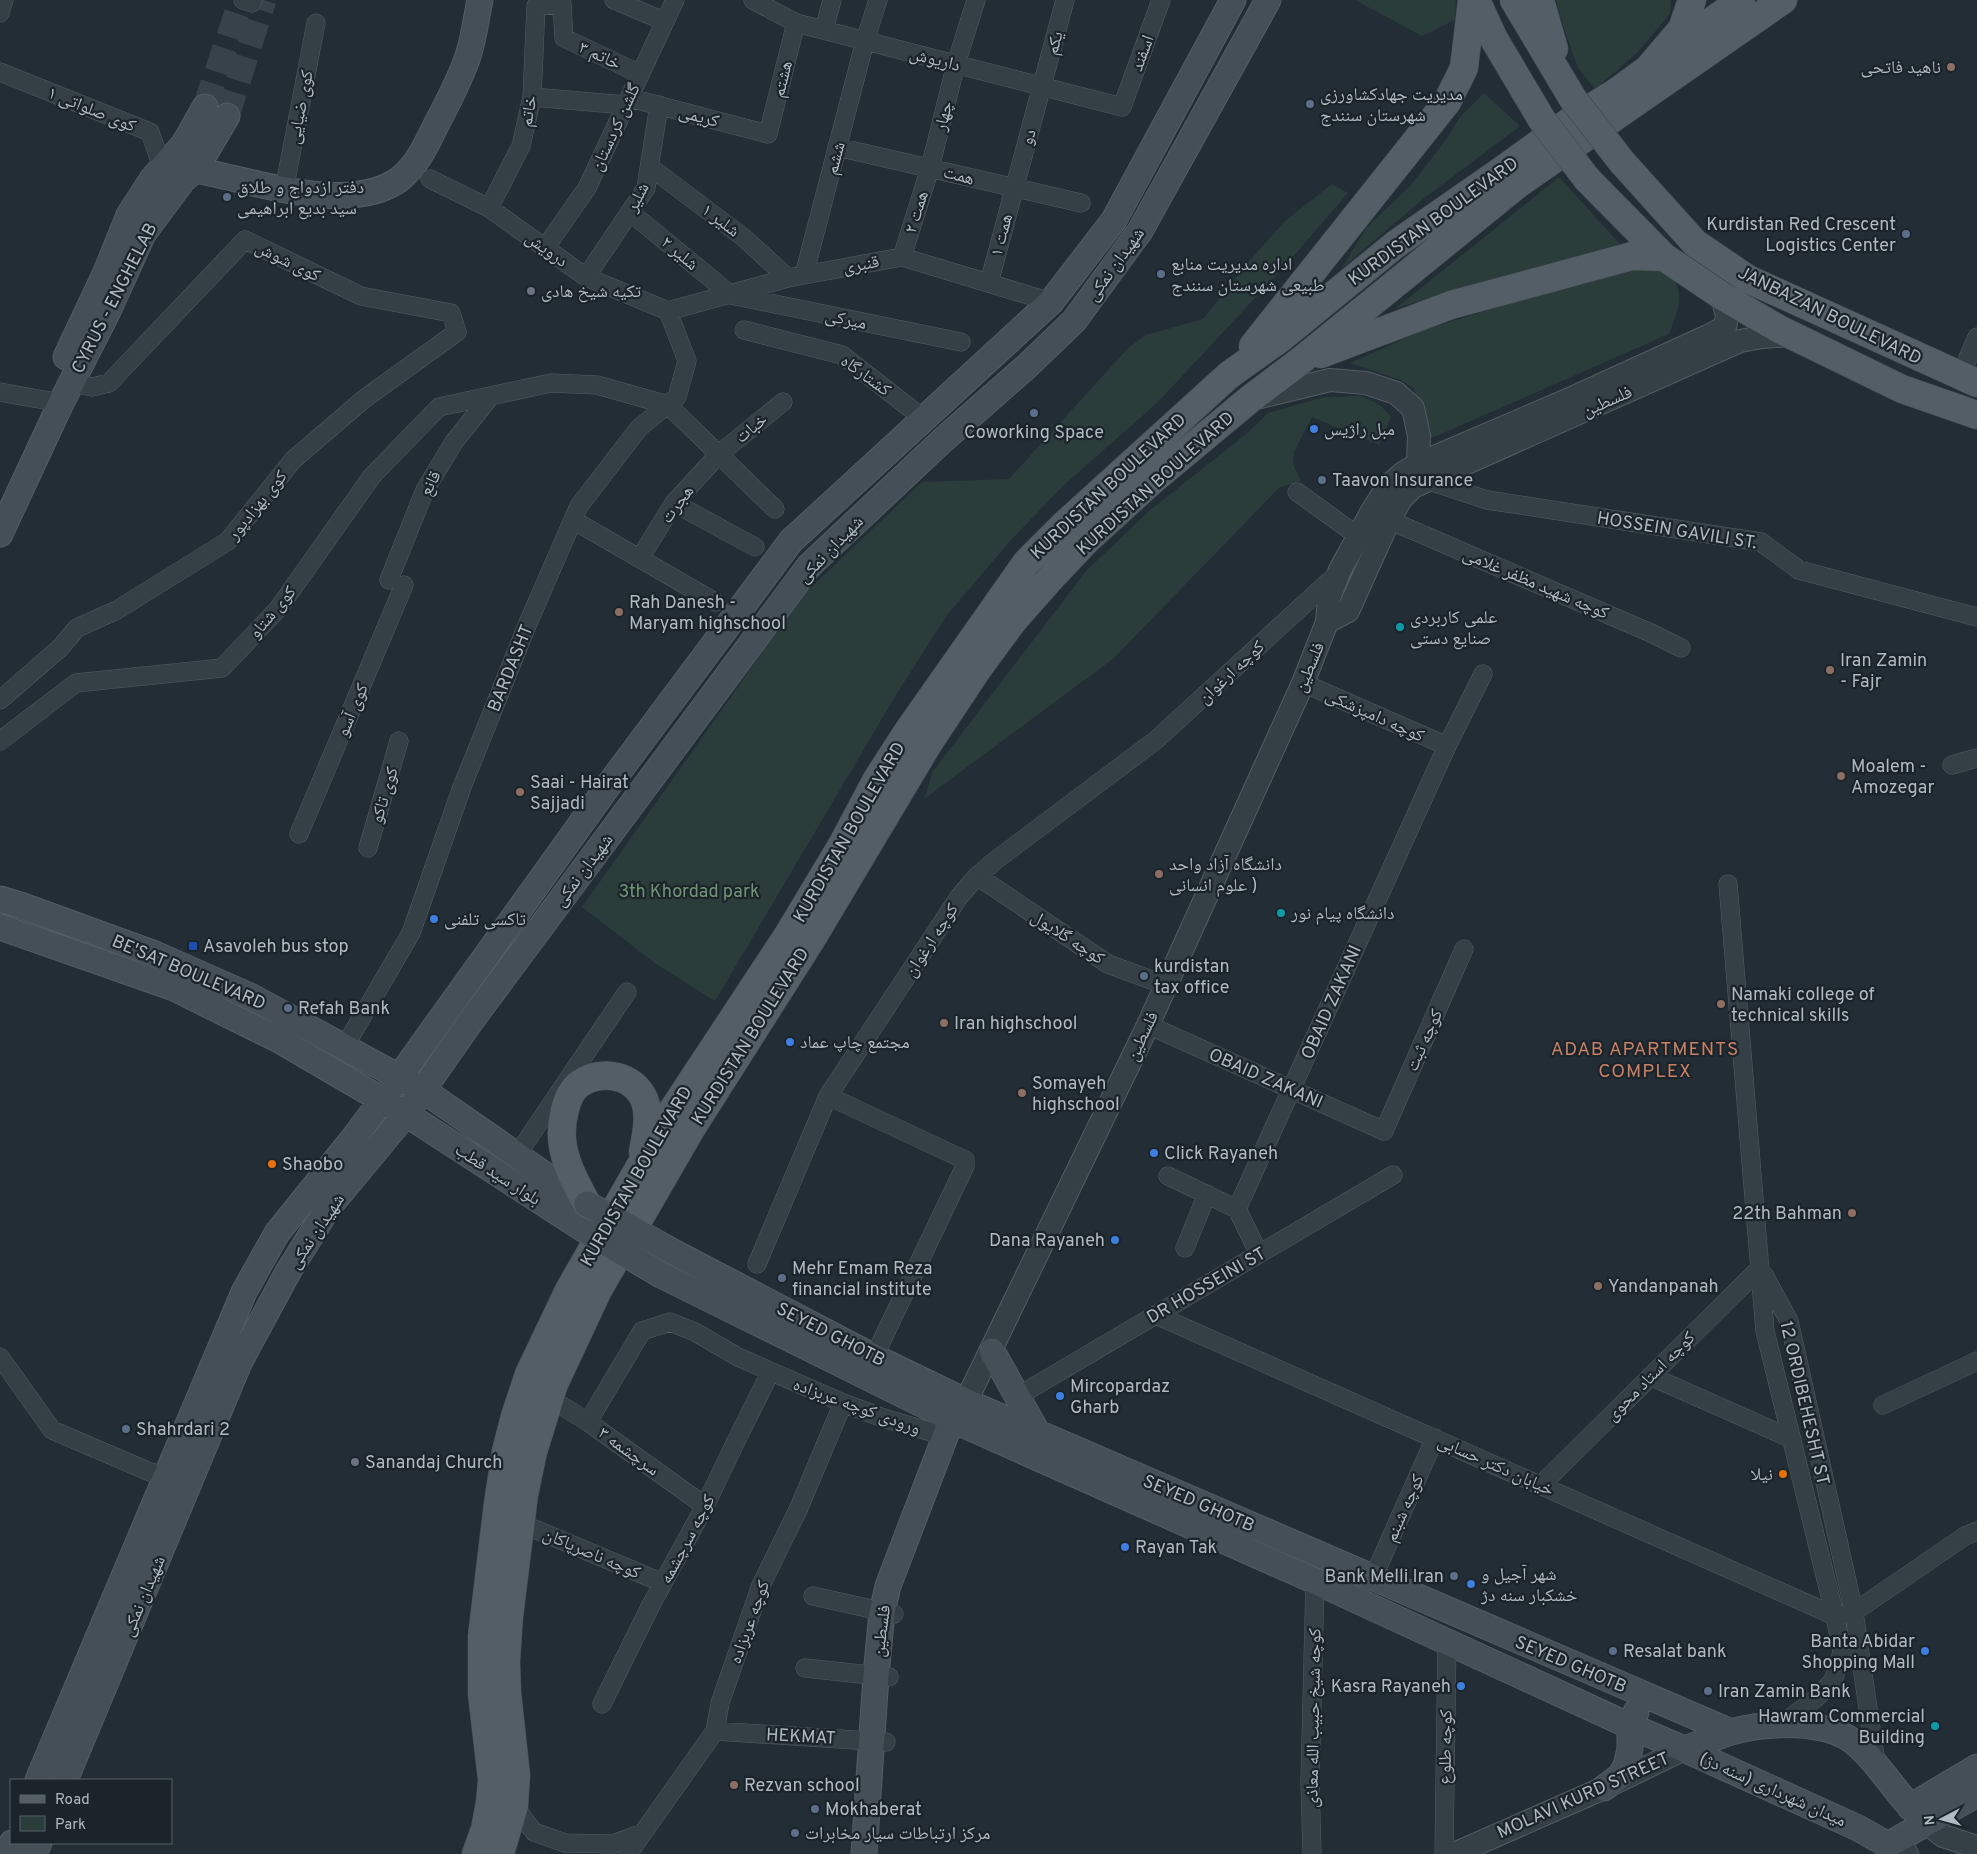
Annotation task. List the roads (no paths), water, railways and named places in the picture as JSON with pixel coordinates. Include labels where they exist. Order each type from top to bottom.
[{"type":"main road","points":[[195,170],[284,190],[347,196],[369,193],[387,187],[406,173],[424,150],[455,89],[469,55],[480,0]]},
{"type":"main road","name":"شهیدان نمکی","points":[[38,1779],[244,1292],[277,1233],[400,1076],[614,778],[791,542],[1051,302],[1114,220],[1234,0]]},
{"type":"main road","name":"شهیدان نمکی","points":[[65,1779],[239,1363],[301,1248],[328,1208],[406,1114],[471,1021],[809,566],[943,440],[1026,368],[1074,321],[1140,231],[1268,0]]},
{"type":"main road","points":[[1230,376],[1447,102],[1464,68],[1472,0]]},
{"type":"main road","name":"JANBAZAN BOULEVARD","points":[[1476,0],[1494,38],[1542,120],[1587,179],[1664,256],[1722,296],[1791,335],[1902,389],[1977,415]]},
{"type":"main road","points":[[1514,0],[1569,94]]},
{"type":"main road","points":[[1540,0],[1569,94]]},
{"type":"main road","name":"KURDISTAN BOULEVARD","points":[[1648,69],[1682,29],[1692,0]]},
{"type":"main road","name":"KURDISTAN BOULEVARD","points":[[500,1854],[514,1806],[516,1775],[507,1692],[506,1661],[524,1495],[533,1452],[554,1384],[598,1290],[611,1234],[642,1164],[670,1114],[788,936],[842,846],[878,779],[952,668],[1026,563],[1078,512],[1230,376],[1281,338],[1396,244],[1573,119],[1615,93],[1740,0]]},
{"type":"main road","name":"KURDISTAN BOULEVARD","points":[[476,1854],[485,1829],[491,1788],[491,1764],[482,1694],[482,1636],[506,1451],[529,1374],[569,1290],[691,1128],[811,940],[940,724],[1013,621],[1094,534],[1154,479],[1518,184],[1783,0]]},
{"type":"main road","name":"JANBAZAN BOULEVARD","points":[[1569,94],[1622,162],[1695,243],[1748,279],[1968,380]]},
{"type":"main road","name":"CYRUS - ENGHELAB","points":[[0,502],[60,395],[143,234],[178,186],[195,170],[216,111],[162,167],[129,215],[60,395],[0,534]]},
{"type":"main road","points":[[1299,362],[1451,306],[1632,256],[1664,256]]},
{"type":"main road","points":[[546,872],[570,888]]},
{"type":"main road","name":"BE'SAT BOULEVARD","points":[[0,899],[155,954],[252,997],[423,1090]]},
{"type":"main road","name":"BE'SAT BOULEVARD","points":[[0,927],[174,988],[281,1041],[406,1114]]},
{"type":"main road","points":[[587,1204],[567,1164],[562,1138],[568,1100],[578,1086],[594,1077],[613,1075],[630,1082],[643,1096],[648,1120],[642,1164]]},
{"type":"main road","name":"بلوار سید قطب","points":[[423,1090],[587,1204],[677,1254]]},
{"type":"main road","name":"بلوار سید قطب","points":[[406,1114],[611,1234],[663,1276]]},
{"type":"main road","name":"SEYED GHOTB","points":[[677,1254],[874,1357],[960,1412],[1036,1432],[1732,1732]]},
{"type":"main road","name":"SEYED GHOTB","points":[[663,1276],[960,1412],[1316,1581],[1630,1726],[1684,1749]]},
{"type":"main road","points":[[992,1351],[1036,1432]]},
{"type":"main road","name":"فلسطین","points":[[879,1854],[879,1741],[882,1676],[888,1613],[899,1589],[960,1412]]},
{"type":"main road","points":[[166,1476],[190,1482]]},
{"type":"main road","points":[[1604,1788],[1620,1776],[1626,1766],[1630,1749],[1630,1726],[1643,1695]]},
{"type":"main road","name":"میدان شهرداری (سنه دژ)","points":[[1779,1726],[1813,1726],[1834,1731],[1853,1741],[1876,1763],[1919,1815],[1888,1851],[1858,1828],[1684,1749],[1732,1732],[1779,1726]]},
{"type":"main road","name":"فلسطین","points":[[864,1854],[879,1741]]},
{"type":"main road","points":[[1919,1815],[1977,1766]]},
{"type":"main road","points":[[1919,1815],[1977,1794]]},
{"type":"street","points":[[0,13],[4,0]]},
{"type":"street","points":[[614,0],[664,21]]},
{"type":"street","name":"گلشن کردستان","points":[[545,248],[586,188],[675,0]]},
{"type":"street","name":"داریوش","points":[[753,0],[796,23],[1122,107]]},
{"type":"street","points":[[824,30],[832,0]]},
{"type":"street","name":"ششم","points":[[796,276],[837,147],[865,41],[878,0]]},
{"type":"street","name":"چهار","points":[[930,168],[956,64],[976,0]]},
{"type":"street","name":"یکم","points":[[1043,86],[1065,0]]},
{"type":"street","name":"اسفند","points":[[1122,107],[1161,0]]},
{"type":"street","name":"خاتم ۳","points":[[536,6],[563,2],[564,38],[640,74]]},
{"type":"street","name":"خاتم","points":[[489,208],[521,146],[532,97],[536,6]]},
{"type":"street","name":"کوی ضیایی","points":[[284,190],[316,23]]},
{"type":"street","name":"هشتم","points":[[768,134],[796,23]]},
{"type":"street","name":"کوی صلواتی ۱","points":[[0,72],[150,132],[162,167]]},
{"type":"street","name":"دو","points":[[1014,188],[1043,86]]},
{"type":"street","name":"کریمی","points":[[532,97],[628,101],[659,106],[768,134]]},
{"type":"street","name":"شلیر","points":[[586,277],[646,188],[659,106]]},
{"type":"street","name":"همت","points":[[837,147],[1081,204]]},
{"type":"street","name":"شلیر ۱","points":[[650,167],[796,276]]},
{"type":"street","name":"همت ۲","points":[[902,257],[930,168]]},
{"type":"street","name":"درویش","points":[[430,179],[489,208],[586,277],[668,311]]},
{"type":"street","name":"همت ۱","points":[[989,283],[1014,188]]},
{"type":"street","name":"شلیر ۲","points":[[630,212],[731,295]]},
{"type":"street","name":"کوی شوش","points":[[60,395],[109,383],[245,240],[361,296],[451,312],[457,332]]},
{"type":"street","name":"قنبری","points":[[668,311],[796,276],[902,257],[1051,302]]},
{"type":"street","name":"میرکی","points":[[731,295],[961,342]]},
{"type":"street","name":"فلسطین","points":[[1327,622],[1348,611],[1389,520],[1401,498],[1413,487],[1422,472],[1581,394],[1725,327],[1727,316],[1722,296]]},
{"type":"street","name":"BARDASHT","points":[[345,1046],[411,932],[462,787],[528,623],[579,506],[639,428],[677,397],[687,361],[668,311]]},
{"type":"street","name":"کشتارگاه","points":[[744,330],[842,355],[924,419]]},
{"type":"street","name":"کوی بهزادپور","points":[[0,700],[60,648],[77,628],[117,610],[228,542],[293,460],[364,399],[457,332]]},
{"type":"street","name":"فلسطین","points":[[960,1412],[992,1351],[1148,1025],[1303,683],[1327,622],[1329,598],[1340,570],[1388,486],[1403,473],[1422,472],[1740,341],[1791,335]]},
{"type":"street","points":[[1968,380],[1977,336]]},
{"type":"street","points":[[1299,362],[1330,380]]},
{"type":"street","points":[[1250,400],[1330,380],[1366,383],[1396,394],[1413,408],[1419,436],[1422,472]]},
{"type":"street","name":"کوی شتاو","points":[[0,741],[76,683],[222,668],[278,609],[372,476],[440,407],[551,383],[596,385],[668,405]]},
{"type":"street","points":[[0,392],[60,395]]},
{"type":"street","name":"قانع","points":[[397,583],[425,490],[454,442],[490,397]]},
{"type":"street","name":"خبات","points":[[720,454],[783,402]]},
{"type":"street","points":[[668,405],[775,509]]},
{"type":"street","name":"هجرت","points":[[640,558],[674,503],[720,454]]},
{"type":"street","name":"HOSSEIN GAVILI ST.","points":[[1422,472],[1487,500],[1761,542],[1798,570],[1977,617]]},
{"type":"street","points":[[1297,492],[1358,536]]},
{"type":"street","points":[[674,503],[755,546]]},
{"type":"street","points":[[573,520],[715,602]]},
{"type":"street","name":"کوچه شهید مظفر غلامی","points":[[1389,520],[1651,633],[1681,648]]},
{"type":"street","name":"کوچه ارغوان","points":[[757,1264],[828,1096],[959,897],[977,876],[996,860],[1156,740],[1340,570]]},
{"type":"street","name":"کوی آسو","points":[[299,834],[397,583]]},
{"type":"street","name":"OBAID ZAKANI","points":[[1237,1209],[1447,746],[1483,674]]},
{"type":"street","name":"کوچه دامپزشکی","points":[[1303,683],[1447,746]]},
{"type":"street","name":"کوی تاکو","points":[[368,848],[399,742]]},
{"type":"street","points":[[1952,765],[1977,758]]},
{"type":"street","name":"کوچه گلایول","points":[[977,876],[1108,964],[1165,985]]},
{"type":"street","points":[[1728,884],[1760,1268]]},
{"type":"street","name":"OBAID ZAKANI","points":[[1148,1025],[1384,1131],[1464,950]]},
{"type":"street","points":[[517,1155],[627,992]]},
{"type":"street","points":[[828,1096],[965,1160],[965,1166],[874,1357]]},
{"type":"street","name":"DR HOSSEINI ST","points":[[1018,1396],[1394,1175]]},
{"type":"street","points":[[1168,1176],[1237,1209],[1259,1254]]},
{"type":"street","points":[[1185,1248],[1207,1194]]},
{"type":"street","name":"کوچه استاد محوی","points":[[1541,1485],[1760,1268]]},
{"type":"street","name":"12 ORDIBEHESHT ST","points":[[1760,1268],[1765,1331],[1836,1616],[1842,1652],[1833,1681],[1815,1699],[1779,1726]]},
{"type":"street","name":"12 ORDIBEHESHT ST","points":[[1760,1268],[1789,1321],[1854,1612],[1876,1763]]},
{"type":"street","name":"خیابان دکتر حسابی","points":[[1156,1315],[1836,1616]]},
{"type":"street","name":"ورودی کوچه عربزاده","points":[[588,1422],[642,1331],[670,1322],[695,1332],[738,1358],[770,1373],[886,1419],[960,1412]]},
{"type":"street","points":[[0,1357],[52,1430],[150,1472],[166,1476]]},
{"type":"street","points":[[1883,1405],[1977,1361]]},
{"type":"street","name":"کوچه سرچشمه","points":[[602,1704],[663,1583],[705,1506],[736,1438],[770,1373]]},
{"type":"street","points":[[1650,1376],[1792,1439]]},
{"type":"street","name":"سرچشمه ۳","points":[[550,1399],[588,1422],[705,1506]]},
{"type":"street","name":"کوچه عربزاده","points":[[644,1833],[715,1731],[720,1703],[761,1585],[798,1510],[843,1403]]},
{"type":"street","name":"کوچه شبنم","points":[[1373,1578],[1436,1438]]},
{"type":"street","name":"کوچه ناصرپاکان","points":[[520,1523],[663,1583]]},
{"type":"street","points":[[1836,1616],[1854,1612],[1965,1536],[1977,1531]]},
{"type":"street","name":"کوچه شیخ حبیب الله معاذی","points":[[1312,1854],[1310,1781],[1316,1581]]},
{"type":"street","points":[[813,1596],[888,1613]]},
{"type":"street","name":"کوچه طلوع","points":[[1444,1854],[1446,1640]]},
{"type":"street","points":[[804,1668],[882,1676]]},
{"type":"street","name":"HEKMAT","points":[[715,1731],[879,1741]]},
{"type":"street","name":"MOLAVI KURD STREET","points":[[1467,1851],[1684,1749]]},
{"type":"street","points":[[514,1806],[534,1832],[565,1844],[613,1844],[644,1833]]},
{"type":"street","points":[[1919,1815],[1942,1836],[1977,1847]]},
{"type":"street","points":[[628,1854],[644,1833]]},
{"type":"tunnel","points":[[205,107],[241,0]]},
{"type":"tunnel","points":[[227,116],[264,0]]},
{"type":"place","name":"ناهید فاتحی","points":[[1951,67]]},
{"type":"place","name":"مدیریت جهادکشاورزی شهرستان سنندج","points":[[1310,104]]},
{"type":"place","name":"دفتر ازدواج و طلاق سید بدیع ابراهیمی","points":[[227,197]]},
{"type":"place","name":"Kurdistan Red Crescent Logistics Center","points":[[1906,234]]},
{"type":"place","name":"اداره مدیریت منابع طبیعی شهرستان سنندج","points":[[1161,274]]},
{"type":"place","name":"تکیه شیخ هادی","points":[[531,291]]},
{"type":"place","name":"Coworking Space","points":[[1034,413]]},
{"type":"place","name":"مبل راژیس","points":[[1314,429]]},
{"type":"place","name":"Taavon Insurance","points":[[1322,480]]},
{"type":"place","name":"Rah Danesh - Maryam highschool","points":[[619,612]]},
{"type":"place","name":"علمی کاربردی صنایع دستی","points":[[1400,627]]},
{"type":"place","name":"Iran Zamin - Fajr","points":[[1830,670]]},
{"type":"place","name":"Moalem - Amozegar","points":[[1841,776]]},
{"type":"place","name":"Saai - Hairat Sajjadi","points":[[520,792]]},
{"type":"place","name":"دانشگاه آزاد واحد علوم انسانی )","points":[[1159,874]]},
{"type":"place","name":"دانشگاه پیام نور","points":[[1281,913]]},
{"type":"place","name":"تاکسی تلفنی","points":[[434,919]]},
{"type":"place","name":"Asavoleh bus stop","points":[[193,946]]},
{"type":"place","name":"kurdistan tax office","points":[[1144,976]]},
{"type":"place","name":"Namaki college of technical skills","points":[[1721,1004]]},
{"type":"place","name":"Refah Bank","points":[[288,1008]]},
{"type":"place","name":"Iran highschool","points":[[944,1023]]},
{"type":"place","name":"مجتمع چاپ عماد","points":[[790,1042]]},
{"type":"place","name":"Somayeh highschool","points":[[1022,1093]]},
{"type":"place","name":"Click Rayaneh","points":[[1154,1153]]},
{"type":"place","name":"Shaobo","points":[[272,1164]]},
{"type":"place","name":"22th Bahman","points":[[1852,1213]]},
{"type":"place","name":"Dana Rayaneh","points":[[1115,1240]]},
{"type":"place","name":"Mehr Emam Reza financial institute","points":[[782,1278]]},
{"type":"place","name":"Yandanpanah","points":[[1598,1286]]},
{"type":"place","name":"Mircopardaz Gharb","points":[[1060,1396]]},
{"type":"place","name":"Shahrdari 2","points":[[126,1429]]},
{"type":"place","name":"Sanandaj Church","points":[[355,1462]]},
{"type":"place","name":"نیلا","points":[[1783,1474]]},
{"type":"place","name":"Rayan Tak","points":[[1125,1547]]},
{"type":"place","name":"Bank Melli Iran","points":[[1454,1576]]},
{"type":"place","name":"شهر آجیل و خشکبار سنه دژ","points":[[1471,1584]]},
{"type":"place","name":"Resalat bank","points":[[1613,1651]]},
{"type":"place","name":"Banta Abidar Shopping Mall","points":[[1925,1651]]},
{"type":"place","name":"Kasra Rayaneh","points":[[1461,1686]]},
{"type":"place","name":"Iran Zamin Bank","points":[[1708,1691]]},
{"type":"place","name":"Hawram Commercial Building","points":[[1935,1726]]},
{"type":"place","name":"Rezvan school","points":[[734,1785]]},
{"type":"place","name":"Mokhaberat","points":[[815,1809]]},
{"type":"place","name":"مرکز ارتباطات سیار مخابرات","points":[[795,1833]]},
{"type":"district","name":"ADAB APARTMENTS COMPLEX","points":[[1645,1059]]},
{"type":"park label","name":"3th Khordad park","points":[[689,891]]}]
